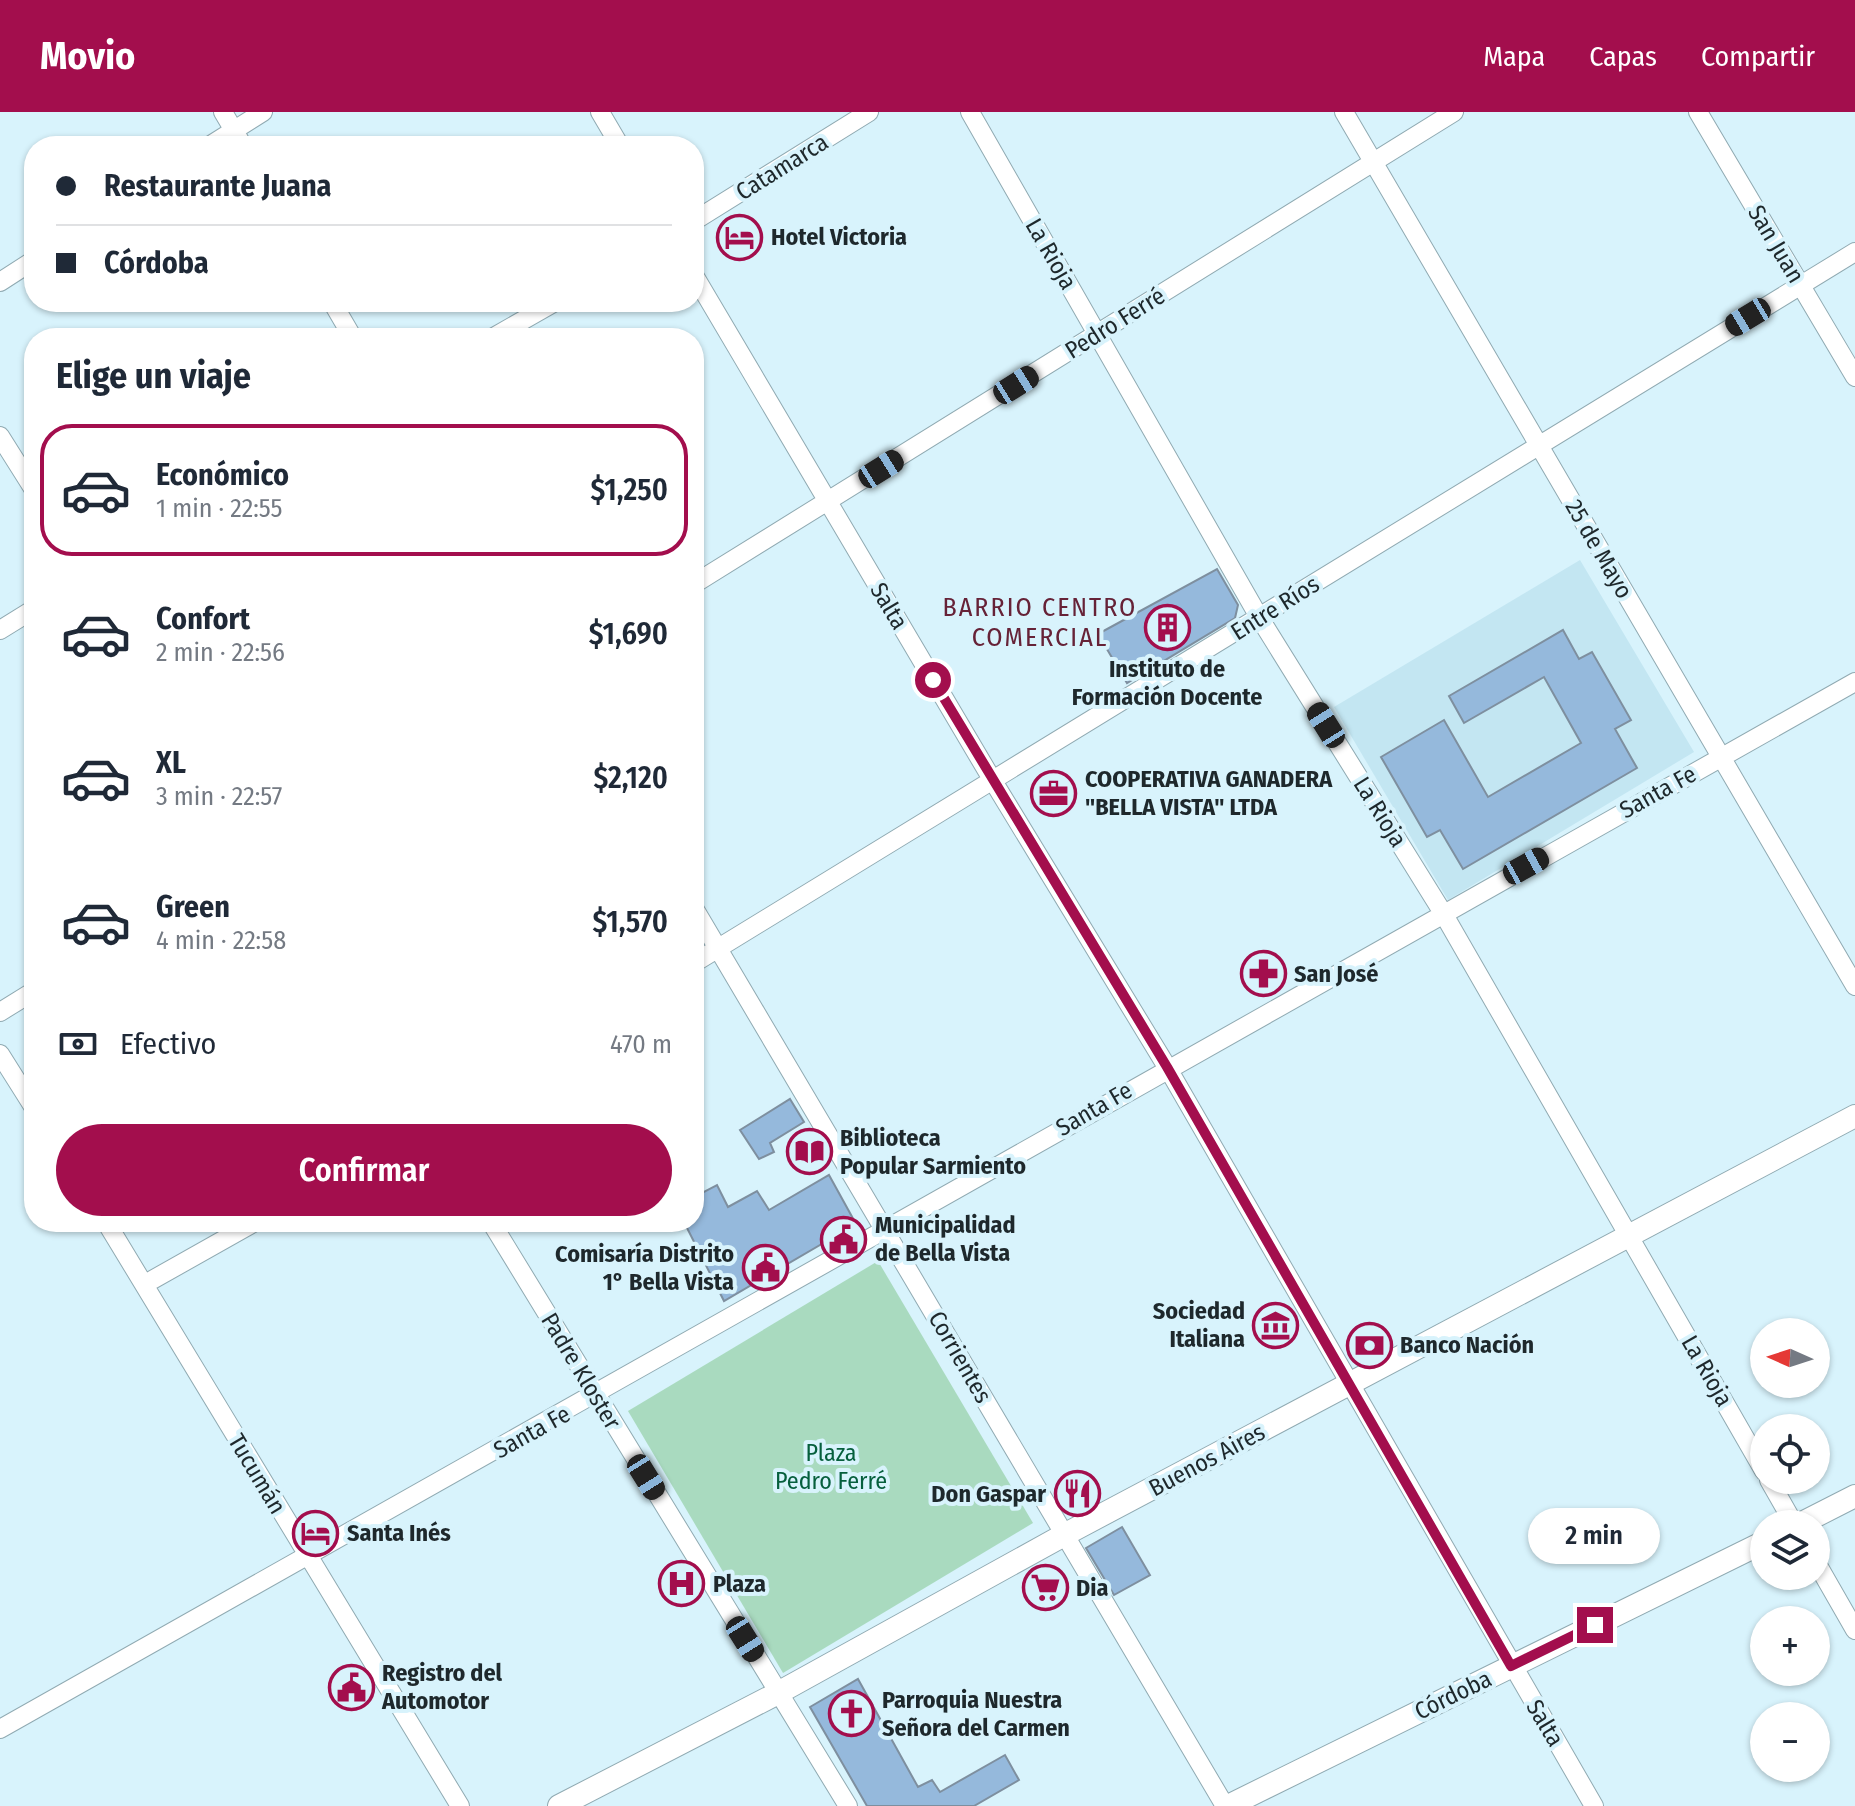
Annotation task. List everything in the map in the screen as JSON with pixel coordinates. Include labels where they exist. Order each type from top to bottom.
[{"type":"street","points":[[223,112],[238,136]]},
{"type":"street","points":[[241,136],[263,112]]},
{"type":"street","points":[[600,112],[614,136]]},
{"type":"street","name":"Catamarca","points":[[704,215],[869,112]]},
{"type":"street","name":"La Rioja","points":[[970,112],[1259,617],[1443,913],[1750,1447]]},
{"type":"street","name":"25 de Mayo","points":[[1344,112],[1855,986]]},
{"type":"street","name":"Pedro Ferré","points":[[704,578],[1454,112]]},
{"type":"street","name":"San Juan","points":[[1698,112],[1855,377]]},
{"type":"street","name":"Entre Ríos","points":[[704,957],[1855,252]]},
{"type":"street","points":[[0,282],[24,266]]},
{"type":"street","name":"Salta","points":[[704,292],[993,781],[1167,1067],[1594,1806]]},
{"type":"street","points":[[510,328],[538,312]]},
{"type":"street","points":[[0,436],[24,474]]},
{"type":"street","points":[[0,630],[24,615]]},
{"type":"street","name":"Santa Fe","points":[[0,1729],[596,1396],[1167,1067],[1855,682]]},
{"type":"street","name":"Corrientes","points":[[704,925],[1226,1806]]},
{"type":"street","points":[[0,1012],[24,997]]},
{"type":"street","points":[[0,1054],[24,1092]]},
{"type":"street","name":"Buenos Aires","points":[[559,1806],[778,1693],[1064,1535],[1855,1116]]},
{"type":"street","name":"Tucumán","points":[[112,1232],[307,1559],[460,1806]]},
{"type":"street","points":[[145,1284],[237,1232]]},
{"type":"street","name":"Padre Kloster","points":[[497,1232],[848,1806]]},
{"type":"street","points":[[1828,1510],[1855,1496]]},
{"type":"street","name":"Córdoba","points":[[1226,1806],[1750,1549]]},
{"type":"street","points":[[1830,1586],[1855,1630]]},
{"type":"shaded area","points":[[1580,560],[1694,752],[1448,900],[1334,707]]},
{"type":"green space","name":"Plaza Pedro Ferré","points":[[878,1261],[1033,1523],[783,1673],[628,1411]]},
{"type":"building","name":"Instituto de Formación Docente","points":[[1217,569],[1238,605],[1235,618],[1127,683],[1098,634]]},
{"type":"building","points":[[1563,630],[1579,659],[1592,652],[1631,720],[1615,729],[1637,768],[1463,869],[1440,830],[1427,837],[1381,757],[1444,720],[1488,797],[1581,743],[1544,677],[1464,723],[1449,696]]},
{"type":"building","name":"Biblioteca Popular Sarmiento","points":[[790,1099],[804,1122],[770,1143],[774,1152],[759,1159],[740,1130]]},
{"type":"building","points":[[829,1175],[856,1224],[724,1301],[689,1232],[704,1232],[704,1192],[717,1185],[728,1207],[757,1191],[769,1210]]},
{"type":"building","points":[[1122,1527],[1150,1575],[1114,1595],[1086,1548]]},
{"type":"building","points":[[858,1679],[918,1787],[932,1780],[940,1792],[1005,1755],[1019,1780],[974,1806],[867,1806],[810,1707]]},
{"type":"place","name":"Hotel Victoria","points":[[740,237]]},
{"type":"place","name":"Instituto de Formación Docente","points":[[1167,627]]},
{"type":"place","name":"COOPERATIVA GANADERA \"BELLA VISTA\" LTDA","points":[[1054,793]]},
{"type":"place","name":"San José","points":[[1263,974]]},
{"type":"place","name":"Biblioteca Popular Sarmiento","points":[[809,1152]]},
{"type":"place","name":"Municipalidad de Bella Vista","points":[[844,1239]]},
{"type":"place","name":"Comisaría Distrito 1° Bella Vista","points":[[765,1268]]},
{"type":"place","name":"Sociedad Italiana","points":[[1276,1325]]},
{"type":"place","name":"Banco Nación","points":[[1369,1345]]},
{"type":"place","name":"Don Gaspar","points":[[1077,1494]]},
{"type":"place","name":"Santa Inés","points":[[316,1533]]},
{"type":"place","name":"Plaza","points":[[682,1584]]},
{"type":"place","name":"Dia","points":[[1045,1588]]},
{"type":"place","name":"Registro del Automotor","points":[[351,1687]]},
{"type":"place","name":"Parroquia Nuestra Señora del Carmen","points":[[851,1714]]},
{"type":"district","name":"BARRIO CENTRO COMERCIAL","points":[[1040,622]]},
{"type":"route","points":[[933,680],[1167,1067],[1511,1666],[1595,1625]]}]
